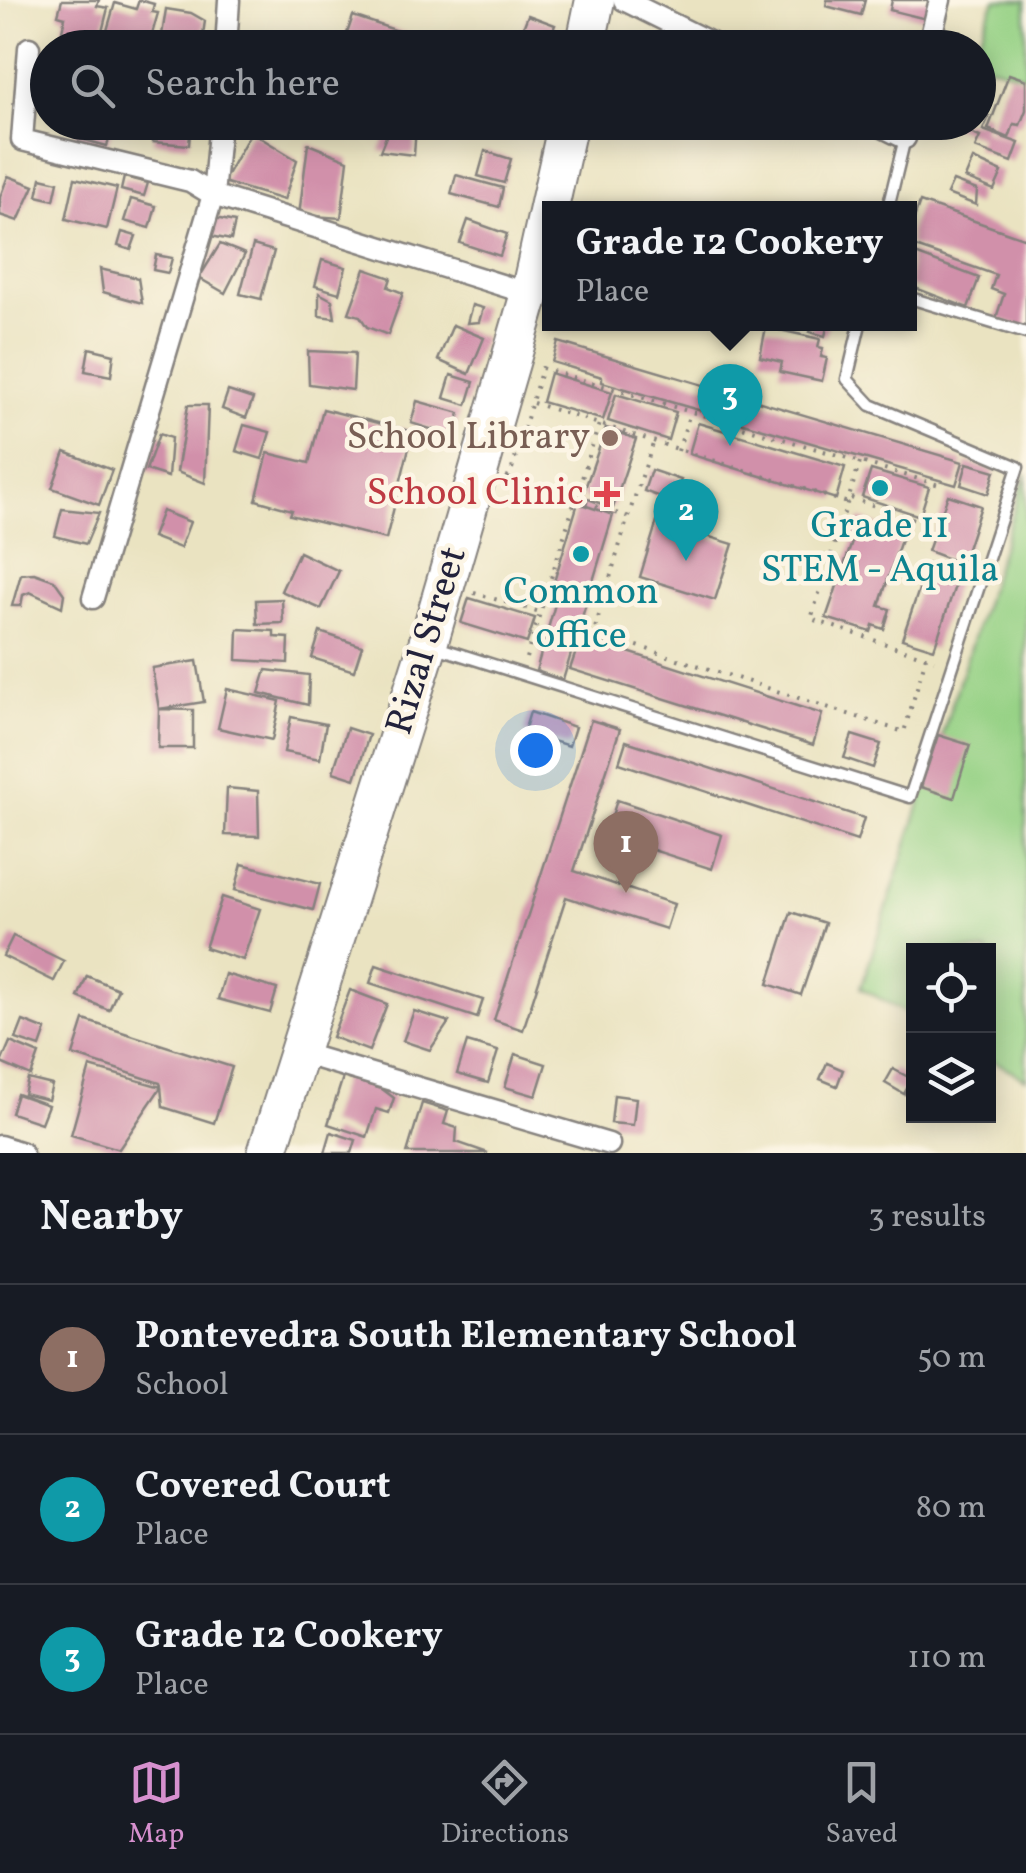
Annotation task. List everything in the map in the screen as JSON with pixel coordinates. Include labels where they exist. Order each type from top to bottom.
[{"type":"highway","points":[[588,30],[595,0]]},
{"type":"highway","name":"Rizal Street","points":[[551,201],[564,140]]},
{"type":"highway","name":"Rizal Street","points":[[267,1153],[428,644],[530,294],[542,240]]},
{"type":"street","points":[[227,30],[229,0]]},
{"type":"street","points":[[624,0],[685,30]]},
{"type":"street","points":[[932,30],[940,0]]},
{"type":"street","points":[[22,140],[28,48]]},
{"type":"street","points":[[0,134],[190,181],[213,195],[530,294]]},
{"type":"street","points":[[92,598],[213,195],[218,140]]},
{"type":"street","points":[[300,1054],[608,1144]]},
{"type":"street","points":[[0,1146],[22,1153]]},
{"type":"lane","points":[[890,201],[905,140]]},
{"type":"lane","points":[[917,300],[1026,333]]},
{"type":"lane","points":[[428,644],[910,798],[1018,466],[871,404],[847,379],[858,331]]},
{"type":"path","points":[[510,477],[542,368],[939,485]]},
{"type":"path","points":[[531,403],[678,451],[928,522],[923,539]]},
{"type":"path","points":[[678,451],[690,412]]},
{"type":"path","points":[[521,673],[599,424]]},
{"type":"path","points":[[654,441],[594,632],[904,732],[926,657]]},
{"type":"path","points":[[860,462],[811,619],[934,660]]},
{"type":"path","points":[[501,475],[628,517]]},
{"type":"path","points":[[465,590],[540,612]]},
{"type":"green space","points":[[995,0],[1026,0],[1026,76],[996,68],[996,30],[983,30]]},
{"type":"green space","points":[[1026,473],[1026,1079],[996,1062],[996,943],[906,943],[906,1013],[861,988]]},
{"type":"building","points":[[62,0],[99,0],[97,6],[108,8],[102,30],[62,30],[65,17],[58,15]]},
{"type":"building","points":[[139,0],[154,4],[152,12],[158,13],[153,30],[107,30],[115,3],[136,9]]},
{"type":"building","points":[[827,0],[865,0],[861,15],[826,6]]},
{"type":"building","points":[[892,0],[931,0],[926,19],[890,10]]},
{"type":"building","points":[[166,9],[191,13],[205,21],[204,30],[163,30]]},
{"type":"building","points":[[528,15],[555,25],[553,30],[522,30]]},
{"type":"building","points":[[353,16],[395,30],[348,30]]},
{"type":"building","points":[[1009,74],[1026,80],[1026,110],[1009,138],[996,132],[996,108]]},
{"type":"building","points":[[996,135],[1019,143],[1012,162],[975,148],[979,140],[996,140]]},
{"type":"building","points":[[85,140],[109,140],[107,146]]},
{"type":"building","points":[[153,140],[189,140],[189,145]]},
{"type":"building","points":[[247,140],[264,140],[297,160],[284,200],[223,182]]},
{"type":"building","points":[[385,140],[415,140],[414,155],[380,151]]},
{"type":"building","points":[[308,144],[348,160],[341,218],[299,215]]},
{"type":"building","points":[[485,151],[511,159],[504,183],[478,176]]},
{"type":"building","points":[[973,159],[1002,172],[994,190],[965,178]]},
{"type":"building","points":[[456,175],[503,188],[499,207],[451,194]]},
{"type":"building","points":[[8,176],[34,186],[18,221],[0,215],[0,197]]},
{"type":"building","points":[[124,177],[148,183],[144,196],[121,190]]},
{"type":"building","points":[[41,178],[58,182],[54,200],[37,196]]},
{"type":"building","points":[[75,178],[117,188],[107,229],[66,219]]},
{"type":"building","points":[[953,181],[977,190],[976,205],[947,194]]},
{"type":"building","points":[[131,199],[156,206],[150,228],[124,221]]},
{"type":"building","points":[[920,202],[1026,239],[1026,328],[996,318],[1004,294],[991,289],[996,275],[917,247]]},
{"type":"building","points":[[210,217],[235,222],[231,240],[206,235]]},
{"type":"building","points":[[468,220],[507,234],[500,256],[460,243]]},
{"type":"building","points":[[122,232],[136,236],[131,250],[118,246]]},
{"type":"building","points":[[220,244],[245,254],[225,293],[199,278]]},
{"type":"building","points":[[253,245],[274,251],[261,299],[240,294]]},
{"type":"building","points":[[156,255],[172,258],[168,273],[153,270]]},
{"type":"building","points":[[917,255],[979,278],[968,308],[917,289]]},
{"type":"building","points":[[322,260],[346,267],[339,293],[315,286]]},
{"type":"building","points":[[100,269],[138,278],[142,303],[103,292]]},
{"type":"building","points":[[365,269],[391,278],[388,287],[403,293],[388,335],[367,327],[360,316],[349,313]]},
{"type":"building","points":[[319,293],[332,300],[335,318],[319,316]]},
{"type":"building","points":[[472,305],[483,308],[479,322],[467,323]]},
{"type":"building","points":[[453,325],[484,338],[469,374],[438,360]]},
{"type":"building","points":[[765,331],[784,331],[820,339],[821,357],[827,358],[822,381],[780,372],[782,362],[760,357]]},
{"type":"building","points":[[558,342],[963,462],[956,485],[602,382],[602,377],[552,362]]},
{"type":"building","points":[[89,348],[114,354],[111,376],[85,371]]},
{"type":"building","points":[[308,351],[355,353],[353,390],[309,384]]},
{"type":"building","points":[[550,373],[612,392],[603,420],[542,402]]},
{"type":"building","points":[[451,375],[474,382],[467,405],[444,398]]},
{"type":"building","points":[[228,391],[253,399],[246,418],[222,409]]},
{"type":"building","points":[[616,394],[676,412],[668,440],[608,421]]},
{"type":"building","points":[[417,401],[460,413],[453,436],[411,423]]},
{"type":"building","points":[[188,405],[208,405],[205,483],[177,472]]},
{"type":"building","points":[[323,409],[413,432],[386,539],[290,515],[292,510],[256,500],[268,453],[309,463]]},
{"type":"building","points":[[698,423],[845,467],[836,499],[689,454]]},
{"type":"building","points":[[244,425],[270,432],[262,459],[236,451]]},
{"type":"building","points":[[606,428],[636,439],[613,508],[582,497]]},
{"type":"building","points":[[159,434],[171,438],[168,477],[146,470]]},
{"type":"building","points":[[65,452],[112,470],[99,505],[52,488]]},
{"type":"building","points":[[967,463],[995,471],[988,494],[961,485]]},
{"type":"building","points":[[651,470],[681,480],[673,502],[644,491]]},
{"type":"building","points":[[871,470],[929,487],[920,516],[862,497]]},
{"type":"building","points":[[948,495],[981,506],[962,564],[928,551]]},
{"type":"building","name":"Common office","points":[[578,503],[613,515],[563,680],[536,671],[557,597],[550,595]]},
{"type":"building","points":[[62,509],[99,513],[86,544],[55,536]]},
{"type":"building","points":[[162,511],[190,522],[180,548],[152,537]]},
{"type":"building","points":[[860,519],[903,534],[879,606],[890,609],[884,629],[873,625],[871,632],[826,618]]},
{"type":"building","points":[[657,521],[733,544],[715,600],[640,577]]},
{"type":"building","points":[[299,552],[339,571],[321,609],[281,591]]},
{"type":"building","points":[[928,563],[959,574],[934,649],[902,639]]},
{"type":"building","points":[[34,573],[54,580],[64,594],[62,607],[30,592],[23,595],[21,606],[12,606],[21,574]]},
{"type":"building","points":[[469,598],[535,618],[527,643],[461,623]]},
{"type":"building","points":[[282,599],[283,623],[257,624],[256,600]]},
{"type":"building","points":[[238,629],[274,631],[274,637],[289,638],[288,663],[237,660]]},
{"type":"building","points":[[320,632],[362,646],[354,671],[312,658]]},
{"type":"building","points":[[581,637],[822,714],[813,745],[570,669]]},
{"type":"building","points":[[197,661],[204,702],[159,709],[152,668]]},
{"type":"building","points":[[266,670],[309,675],[308,705],[259,693]]},
{"type":"building","points":[[227,689],[280,701],[272,740],[218,728]]},
{"type":"building","points":[[159,709],[193,710],[193,748],[158,748]]},
{"type":"building","points":[[530,712],[575,727],[569,746],[524,732]]},
{"type":"building","points":[[291,717],[326,724],[320,759],[284,752]]},
{"type":"building","points":[[591,720],[620,729],[574,871],[674,904],[666,929],[566,897],[523,1030],[494,1020]]},
{"type":"building","points":[[347,728],[369,735],[355,779],[333,772]]},
{"type":"building","points":[[852,735],[881,744],[873,768],[844,758]]},
{"type":"building","points":[[938,735],[970,745],[954,798],[921,787]]},
{"type":"building","points":[[626,741],[864,818],[857,841],[619,763]]},
{"type":"building","points":[[227,788],[258,791],[259,836],[225,835]]},
{"type":"building","points":[[617,800],[722,835],[712,869],[606,835]]},
{"type":"building","points":[[242,864],[320,884],[313,910],[235,890]]},
{"type":"building","points":[[222,897],[260,909],[243,960],[205,948]]},
{"type":"building","points":[[791,912],[825,923],[801,995],[768,984]]},
{"type":"building","points":[[13,936],[64,961],[54,981],[3,956]]},
{"type":"building","points":[[376,965],[483,1000],[477,1018],[370,983]]},
{"type":"building","points":[[225,974],[277,989],[270,1013],[218,999]]},
{"type":"building","points":[[87,976],[118,989],[109,1010],[78,997]]},
{"type":"building","points":[[350,990],[387,1004],[369,1051],[332,1037]]},
{"type":"building","points":[[414,1011],[449,1022],[430,1050],[403,1041]]},
{"type":"building","points":[[84,1020],[232,1067],[214,1123],[163,1107],[160,1083],[73,1055]]},
{"type":"building","points":[[23,1021],[46,1030],[40,1047],[16,1039]]},
{"type":"building","points":[[10,1042],[39,1054],[31,1076],[1,1063]]},
{"type":"building","points":[[467,1042],[498,1051],[488,1083],[457,1074]]},
{"type":"building","points":[[515,1054],[546,1064],[536,1096],[505,1087]]},
{"type":"building","points":[[827,1063],[843,1070],[837,1086],[820,1079]]},
{"type":"building","points":[[90,1067],[161,1087],[119,1149],[71,1135]]},
{"type":"building","points":[[893,1069],[906,1076],[906,1090],[904,1094],[885,1083]]},
{"type":"building","points":[[343,1077],[382,1089],[394,1098],[389,1113],[376,1109],[367,1137],[328,1124]]},
{"type":"building","points":[[28,1079],[52,1085],[48,1100],[24,1094]]},
{"type":"building","points":[[17,1094],[48,1105],[41,1123],[11,1113]]},
{"type":"building","points":[[614,1095],[636,1098],[633,1125],[611,1123]]},
{"type":"building","points":[[422,1103],[448,1111],[444,1124],[457,1128],[456,1142],[488,1153],[407,1153]]},
{"type":"building","points":[[331,1132],[356,1140],[352,1153],[325,1153]]},
{"type":"place","name":"School Library","points":[[610,438]]},
{"type":"place","name":"Grade 12 Cookery","points":[[730,446]]},
{"type":"place","name":"Grade 11 STEM - Aquila","points":[[880,488]]},
{"type":"place","name":"School Clinic","points":[[607,494]]},
{"type":"place","name":"Common office","points":[[581,554]]},
{"type":"place","name":"Covered Court","points":[[686,561]]},
{"type":"place","name":"Pontevedra South Elementary School","points":[[626,893]]}]
